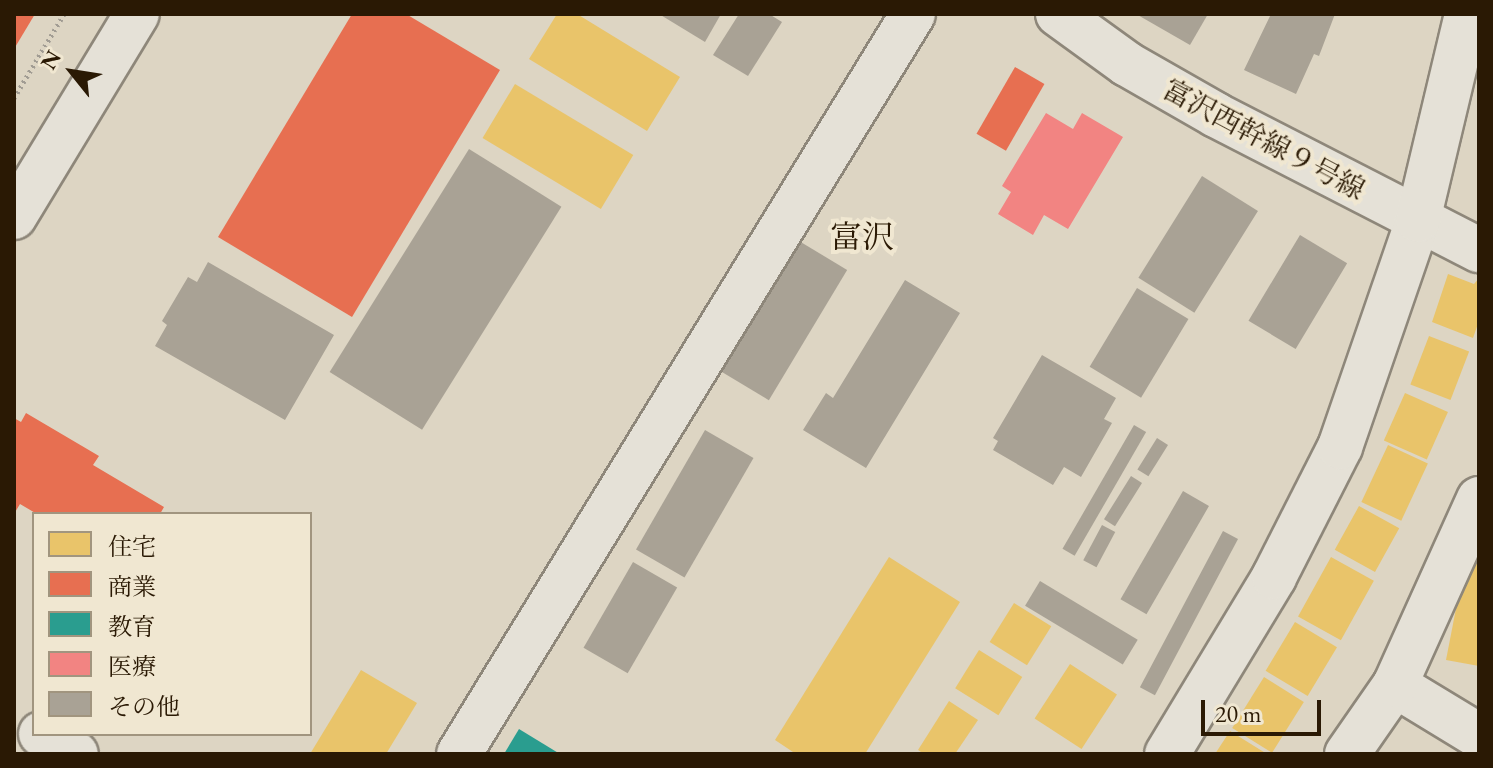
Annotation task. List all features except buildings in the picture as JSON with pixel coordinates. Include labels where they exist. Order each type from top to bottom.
[{"type":"street","points":[[14,217],[137,14]]},
{"type":"street","points":[[459,754],[913,14]]},
{"type":"street","name":"富沢西幹線９号線","points":[[1058,14],[1152,79],[1479,250]]},
{"type":"street","points":[[1167,754],[1274,577],[1340,447],[1418,220],[1467,14]]},
{"type":"street","points":[[1347,754],[1395,685],[1479,499]]},
{"type":"street","points":[[1395,685],[1479,736]]},
{"type":"street","points":[[14,719],[32,729]]},
{"type":"street","points":[[44,736],[76,754]]},
{"type":"path","points":[[14,98],[64,14]]},
{"type":"district","name":"富沢","points":[[862,237]]}]
